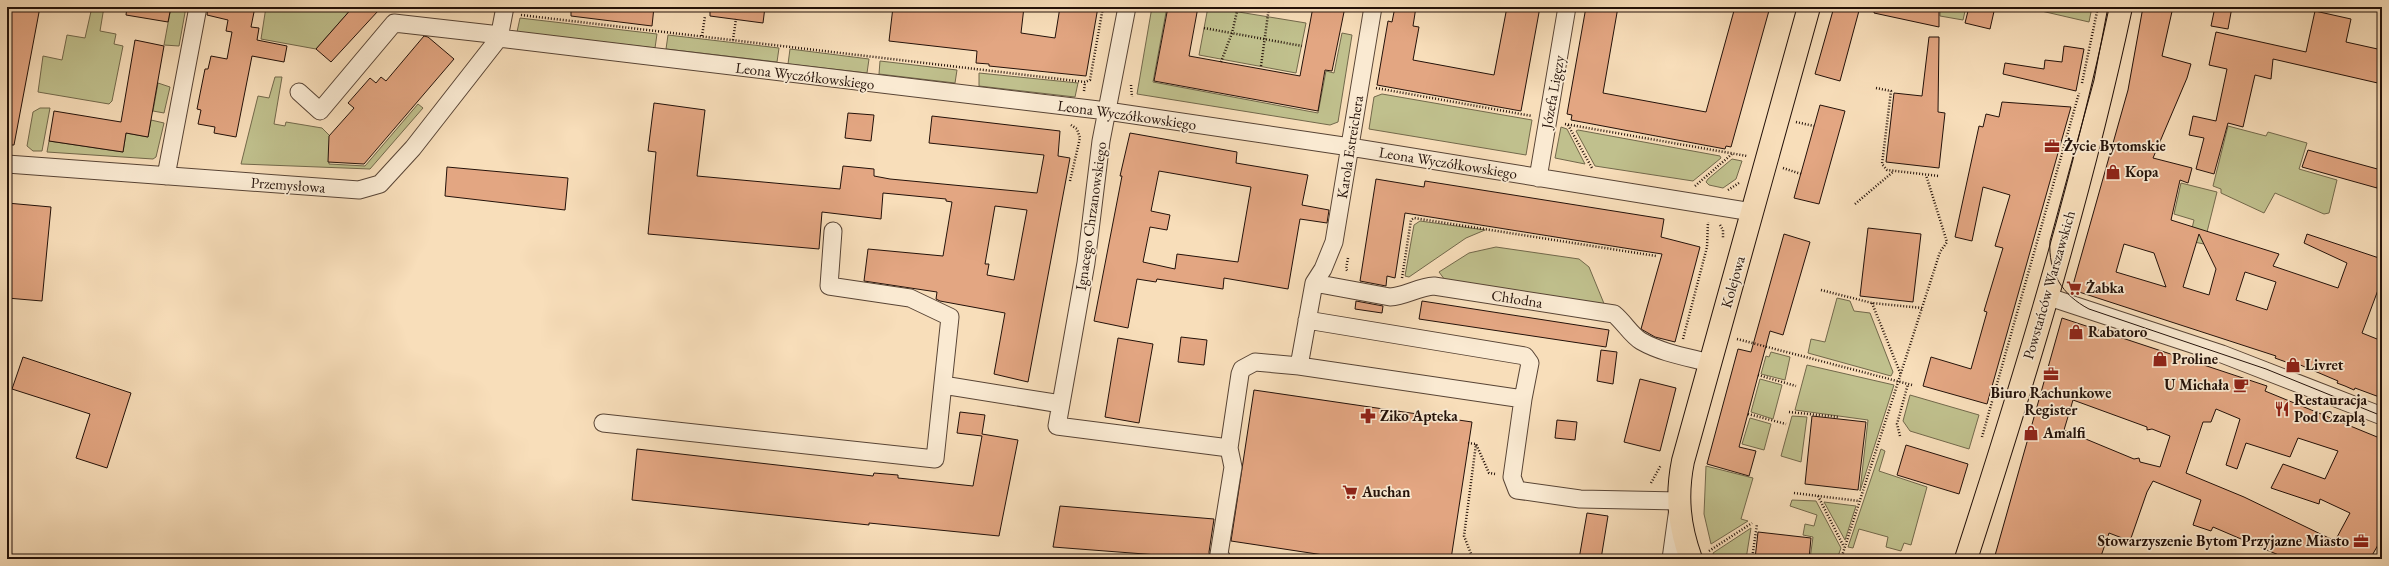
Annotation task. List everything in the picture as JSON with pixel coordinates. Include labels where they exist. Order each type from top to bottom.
[{"type":"main road","name":"Kolejowa","points":[[1699,555],[1682,530],[1679,501],[1683,461],[1809,7]]},
{"type":"main road","name":"Powstańców Warszawskich","points":[[1966,559],[2019,391],[2046,296],[2094,124],[2121,7]]},
{"type":"street","points":[[166,176],[198,7]]},
{"type":"street","name":"Ignacego Chrzanowskiego","points":[[1127,7],[1101,142],[1086,263],[1057,426],[1229,448]]},
{"type":"street","name":"Karola Estreichera","points":[[1314,283],[1323,269],[1334,242],[1373,7]]},
{"type":"street","name":"Józefa Ligęzy","points":[[1538,178],[1567,7]]},
{"type":"street","points":[[499,36],[511,11]]},
{"type":"street","name":"Leona Wyczółkowskiego","points":[[299,92],[320,111],[394,23],[1107,111],[1350,147],[1752,212]]},
{"type":"street","name":"Przemysłowa","points":[[7,164],[359,190],[380,184],[404,158],[499,36]]},
{"type":"street","points":[[603,423],[935,458],[950,317],[910,298],[829,286],[833,231]]},
{"type":"street","points":[[1299,366],[1314,283]]},
{"type":"street","name":"Chłodna","points":[[1314,283],[1390,297],[1402,296],[1421,287],[1434,286],[1614,314],[1625,322],[1640,340],[1679,355],[1710,363]]},
{"type":"street","points":[[2046,296],[2222,354],[2382,416]]},
{"type":"street","points":[[1307,320],[1525,356],[1530,363],[1523,398],[1512,477],[1517,490],[1580,499],[1679,501],[1671,559]]},
{"type":"street","points":[[1222,559],[1219,554],[1233,467],[1229,448],[1242,369],[1255,362],[1299,366],[1523,398]]},
{"type":"street","points":[[943,385],[1061,404]]},
{"type":"path","points":[[511,11],[733,40],[1085,82],[1090,80],[1103,7]]},
{"type":"path","points":[[1221,62],[1232,33],[1238,7]]},
{"type":"path","points":[[1261,66],[1269,7]]},
{"type":"path","points":[[1980,443],[2081,88],[2098,7]]},
{"type":"path","points":[[702,36],[705,16]]},
{"type":"path","points":[[596,23],[597,19]]},
{"type":"path","points":[[733,40],[736,19]]},
{"type":"path","points":[[1204,28],[1302,46]]},
{"type":"path","points":[[1132,80],[1130,96],[1139,100]]},
{"type":"path","points":[[1371,87],[1537,117]]},
{"type":"path","points":[[1876,88],[1891,91],[1882,164],[1887,170],[1939,176]]},
{"type":"path","points":[[1796,122],[1814,126]]},
{"type":"path","points":[[1558,123],[1749,157]]},
{"type":"path","points":[[1067,124],[1077,129],[1080,133],[1070,181]]},
{"type":"path","points":[[1568,125],[1592,170],[1585,168]]},
{"type":"path","points":[[1747,163],[1751,150]]},
{"type":"path","points":[[1701,188],[1694,186],[1732,154]]},
{"type":"path","points":[[1783,168],[1801,174]]},
{"type":"path","points":[[1855,204],[1894,171]]},
{"type":"path","points":[[1840,559],[1899,382],[1940,252],[1947,242],[1926,175]]},
{"type":"path","points":[[1726,190],[1733,188],[1740,180]]},
{"type":"path","points":[[1400,280],[1411,220],[1414,218],[1656,256]]},
{"type":"path","points":[[1701,219],[1720,225],[1723,230],[1722,244]]},
{"type":"path","points":[[1679,355],[1707,247],[1708,220]]},
{"type":"path","points":[[1348,254],[1346,268],[1352,275]]},
{"type":"path","points":[[1822,290],[1872,303],[1922,308]]},
{"type":"path","points":[[1872,303],[1901,375]]},
{"type":"path","points":[[1736,339],[1912,385]]},
{"type":"path","points":[[1758,375],[1796,386]]},
{"type":"path","points":[[1900,436],[1897,424],[1908,384]]},
{"type":"path","points":[[1789,412],[1838,417]]},
{"type":"path","points":[[1748,414],[1786,424]]},
{"type":"path","points":[[1468,443],[1476,444]]},
{"type":"path","points":[[1476,444],[1489,473],[1512,477]]},
{"type":"path","points":[[1474,559],[1464,536],[1476,444]]},
{"type":"path","points":[[1651,483],[1663,461]]},
{"type":"path","points":[[1794,493],[1860,501]]},
{"type":"path","points":[[1817,496],[1844,547]]},
{"type":"path","points":[[1699,555],[1752,523]]},
{"type":"path","points":[[1752,559],[1756,524]]},
{"type":"green space","points":[[92,7],[104,7],[100,31],[116,34],[114,44],[123,46],[112,101],[109,104],[38,92],[43,56],[62,60],[67,35],[85,38]]},
{"type":"green space","points":[[171,7],[186,7],[179,46],[164,45]]},
{"type":"green space","points":[[266,7],[353,7],[316,49],[261,39]]},
{"type":"green space","points":[[1152,7],[1167,7],[1153,82],[1318,113],[1326,71],[1334,73],[1342,33],[1352,35],[1338,122],[1330,125],[1137,94]]},
{"type":"green space","points":[[1208,7],[1306,23],[1296,73],[1199,55]]},
{"type":"green space","points":[[1940,7],[1966,7],[1963,20],[1940,16]]},
{"type":"green space","points":[[2024,7],[2092,7],[2089,22]]},
{"type":"green space","points":[[520,18],[657,34],[655,48],[517,32]]},
{"type":"green space","points":[[668,35],[779,48],[777,62],[666,49]]},
{"type":"green space","points":[[790,49],[869,59],[867,73],[788,64]]},
{"type":"green space","points":[[880,61],[957,70],[955,83],[879,74]]},
{"type":"green space","points":[[979,73],[1078,83],[1075,97],[979,86]]},
{"type":"green space","points":[[275,77],[282,77],[274,124],[285,126],[286,122],[322,128],[330,136],[329,164],[365,166],[418,104],[423,108],[370,169],[241,164],[258,96],[269,98]]},
{"type":"green space","points":[[158,83],[170,87],[164,113],[153,111]]},
{"type":"green space","points":[[1382,94],[1532,120],[1526,155],[1369,129],[1374,97]]},
{"type":"green space","points":[[40,108],[50,108],[42,151],[33,151],[27,146],[33,112]]},
{"type":"green space","points":[[151,120],[164,123],[156,157],[153,159],[47,152],[49,141],[123,152],[126,133],[148,137]]},
{"type":"green space","points":[[2228,126],[2266,136],[2268,132],[2307,143],[2299,169],[2337,180],[2329,213],[2324,214],[2275,193],[2264,213],[2221,193],[2221,189],[2213,186]]},
{"type":"green space","points":[[1561,127],[1567,129],[1585,164],[1555,158]]},
{"type":"green space","points":[[1578,130],[1720,156],[1721,158],[1693,181],[1595,166],[1576,131]]},
{"type":"green space","points":[[1732,159],[1742,161],[1736,179],[1723,188],[1709,185],[1706,182],[1708,179]]},
{"type":"green space","points":[[2181,183],[2217,192],[2204,244],[2189,241],[2194,220],[2174,214]]},
{"type":"green space","points":[[1420,221],[1485,230],[1466,238],[1409,277],[1405,276],[1414,225]]},
{"type":"green space","points":[[1496,247],[1579,259],[1589,267],[1605,306],[1445,280],[1439,272],[1469,253]]},
{"type":"green space","points":[[1837,298],[1850,301],[1854,311],[1870,313],[1893,372],[1891,376],[1808,353],[1811,339],[1825,342]]},
{"type":"green space","points":[[1771,352],[1790,357],[1785,380],[1761,374],[1766,356],[1769,357]]},
{"type":"green space","points":[[1807,365],[1894,385],[1860,491],[1868,420],[1795,410]]},
{"type":"green space","points":[[1760,379],[1782,385],[1773,419],[1751,412]]},
{"type":"green space","points":[[1910,395],[1979,415],[1969,449],[1910,431],[1903,421]]},
{"type":"green space","points":[[1792,416],[1807,417],[1801,462],[1781,456]]},
{"type":"green space","points":[[1750,418],[1771,424],[1764,450],[1742,444]]},
{"type":"green space","points":[[1881,449],[1885,451],[1879,471],[1927,487],[1911,545],[1904,543],[1901,551],[1886,547],[1888,537],[1859,529],[1853,548],[1848,547]]},
{"type":"green space","points":[[1706,466],[1753,478],[1741,519],[1748,521],[1711,544],[1704,514]]},
{"type":"green space","points":[[1792,500],[1816,501],[1841,548],[1837,559],[1810,559],[1813,537],[1803,535],[1805,524],[1814,526],[1817,515],[1790,506]]},
{"type":"green space","points":[[1824,502],[1856,506],[1845,540]]},
{"type":"green space","points":[[1751,528],[1746,559],[1715,559],[1713,553]]},
{"type":"building","points":[[10,7],[40,7],[14,145],[7,145],[7,25]]},
{"type":"building","points":[[127,7],[171,7],[168,22],[126,15]]},
{"type":"building","points":[[208,7],[255,7],[251,27],[259,28],[257,40],[287,46],[284,62],[252,56],[236,137],[214,133],[215,127],[198,124],[201,110],[197,109],[205,69],[208,69],[211,56],[227,59],[232,32],[226,31],[228,20],[207,15]]},
{"type":"building","points":[[353,7],[378,11],[331,62],[316,49]]},
{"type":"building","points":[[571,7],[654,7],[652,26],[571,16]]},
{"type":"building","points":[[710,7],[765,7],[763,23],[710,16]]},
{"type":"building","points":[[893,7],[1024,7],[1021,33],[1055,38],[1060,7],[1098,7],[1086,76],[989,66],[989,64],[976,63],[977,51],[889,41]]},
{"type":"building","points":[[1168,7],[1198,7],[1189,56],[1300,76],[1313,7],[1345,7],[1332,71],[1325,70],[1318,111],[1154,81]]},
{"type":"building","points":[[1395,7],[1416,7],[1413,26],[1419,27],[1413,60],[1494,75],[1507,7],[1540,7],[1521,111],[1377,85],[1388,21],[1392,22]]},
{"type":"building","points":[[1586,7],[1618,7],[1603,93],[1706,112],[1735,7],[1770,7],[1731,147],[1726,146],[1725,149],[1571,120],[1572,115],[1567,114]]},
{"type":"building","points":[[1834,7],[1860,7],[1840,81],[1815,74]]},
{"type":"building","points":[[1875,7],[1939,7],[1939,27],[1874,13]]},
{"type":"building","points":[[1969,7],[1995,7],[1990,29],[1965,23]]},
{"type":"building","points":[[2143,7],[2173,7],[2162,56],[2191,64],[2187,78],[2153,158],[2192,168],[2188,183],[2180,180],[2171,220],[2279,254],[2273,266],[2338,288],[2347,263],[2304,243],[2307,234],[2382,259],[2382,292],[2378,290],[2362,333],[2382,341],[2382,398],[2355,388],[2354,390],[2337,383],[2338,381],[2298,364],[2297,366],[2275,358],[2276,356],[2076,291],[2073,285],[2128,90]],"holes":[[[2199,234],[2216,269],[2209,295],[2183,287]],[[2124,244],[2154,253],[2166,287],[2116,272]],[[2245,272],[2276,282],[2267,310],[2236,300]]]},
{"type":"building","points":[[2215,7],[2232,7],[2228,29],[2211,26]]},
{"type":"building","points":[[2315,11],[2351,19],[2346,42],[2382,50],[2382,84],[2273,59],[2271,79],[2255,75],[2243,127],[2228,123],[2214,174],[2196,169],[2204,138],[2189,135],[2193,116],[2216,121],[2227,69],[2209,65],[2216,32],[2306,52]]},
{"type":"building","points":[[424,36],[428,37],[454,59],[364,164],[328,162],[329,136],[354,108],[348,103],[370,78],[376,83],[381,77],[386,81]]},
{"type":"building","points":[[1929,37],[1939,37],[1938,112],[1945,113],[1939,168],[1886,162],[1894,93],[1922,96]]},
{"type":"building","points":[[135,40],[164,46],[148,137],[126,133],[123,152],[49,141],[54,111],[121,122]]},
{"type":"building","points":[[2064,46],[2084,49],[2076,91],[2003,74],[2005,63],[2044,69],[2045,60],[2062,62]]},
{"type":"building","points":[[2002,102],[2071,107],[1987,404],[1923,386],[1931,357],[1971,369],[1987,312],[1984,311],[2003,248],[1995,246],[2010,195],[1983,187],[1972,241],[1955,237],[1979,126],[1983,127],[1986,114],[1999,117]]},
{"type":"building","points":[[654,103],[705,110],[697,176],[840,189],[843,166],[874,169],[874,176],[890,179],[1037,193],[1044,155],[929,143],[932,116],[1060,131],[1058,156],[1070,158],[1028,382],[994,374],[1005,313],[940,301],[936,299],[937,292],[864,281],[868,249],[943,256],[952,202],[946,201],[946,199],[883,193],[881,219],[822,212],[819,249],[648,234],[656,152],[648,151]],"holes":[[[995,206],[1027,210],[1014,280],[987,275],[989,264],[985,264]]]},
{"type":"building","points":[[1820,105],[1845,111],[1819,204],[1794,198]]},
{"type":"building","points":[[848,113],[874,115],[871,141],[845,138]]},
{"type":"building","points":[[1130,133],[1237,152],[1236,163],[1308,175],[1302,205],[1329,210],[1327,223],[1300,219],[1288,289],[1224,278],[1223,289],[1157,279],[1156,282],[1137,279],[1128,328],[1094,321],[1122,176],[1120,176]],"holes":[[[1159,171],[1251,187],[1238,262],[1177,254],[1175,269],[1143,262],[1150,227],[1167,230],[1170,215],[1151,211]]]},
{"type":"building","points":[[2308,150],[2381,170],[2377,188],[2302,167]]},
{"type":"building","points":[[447,167],[568,178],[565,210],[445,196]]},
{"type":"building","points":[[1376,179],[1424,187],[1425,181],[1664,219],[1661,237],[1700,247],[1675,342],[1655,337],[1641,329],[1662,254],[1405,213],[1395,278],[1387,276],[1386,286],[1360,281]]},
{"type":"building","points":[[7,203],[51,207],[42,301],[7,298]]},
{"type":"building","points":[[1868,228],[1921,234],[1913,302],[1860,296]]},
{"type":"building","points":[[1784,234],[1810,242],[1783,335],[1770,331],[1739,447],[1756,451],[1749,476],[1707,464],[1738,349],[1751,352]]},
{"type":"building","points":[[1356,301],[1383,306],[1382,313],[1355,309]]},
{"type":"building","points":[[1422,301],[1609,330],[1606,347],[1419,319]]},
{"type":"building","points":[[2062,318],[2267,386],[2265,391],[2382,439],[2382,538],[2370,559],[2288,559],[2213,527],[2211,531],[2193,525],[2201,500],[2153,481],[2147,492],[2130,541],[2109,533],[2100,559],[1994,559]],"holes":[[[2073,400],[2147,427],[2147,430],[2152,429],[2170,436],[2160,467],[2140,462],[2139,458],[2134,459],[2064,430]],[[2216,409],[2240,419],[2226,465],[2237,469],[2246,443],[2290,457],[2298,438],[2338,451],[2325,479],[2283,464],[2271,488],[2319,504],[2320,499],[2350,513],[2335,541],[2244,497],[2186,473],[2203,422],[2211,422]]]},
{"type":"building","points":[[1181,337],[1207,340],[1204,365],[1178,362]]},
{"type":"building","points":[[1118,338],[1153,344],[1139,423],[1105,417]]},
{"type":"building","points":[[1601,350],[1617,352],[1613,384],[1597,381]]},
{"type":"building","points":[[23,357],[131,393],[107,468],[76,458],[90,414],[12,389]]},
{"type":"building","points":[[1640,379],[1676,388],[1660,451],[1624,442]]},
{"type":"building","name":"Auchan","points":[[1254,390],[1472,422],[1451,559],[1350,559],[1231,541]]},
{"type":"building","points":[[960,412],[985,415],[982,434],[1018,440],[999,536],[869,523],[869,525],[632,500],[637,449],[873,476],[874,473],[898,475],[898,478],[973,486],[982,436],[957,433]]},
{"type":"building","points":[[1812,416],[1866,422],[1858,490],[1805,484]]},
{"type":"building","points":[[1557,420],[1577,422],[1575,440],[1555,438]]},
{"type":"building","points":[[1906,445],[1968,464],[1959,494],[1897,475]]},
{"type":"building","points":[[1060,506],[1214,519],[1209,552],[1210,559],[1053,547]]},
{"type":"building","points":[[1587,513],[1608,516],[1601,559],[1579,559]]},
{"type":"building","points":[[1758,532],[1811,538],[1809,559],[1755,559]]},
{"type":"tram line","points":[[2108,7],[2094,80],[2050,241],[2051,263],[2054,272],[2064,290],[2071,297],[2089,309],[2266,369],[2382,416]]},
{"type":"place","name":"Życie Bytomskie","points":[[2052,146]]},
{"type":"place","name":"Kopa","points":[[2113,172]]},
{"type":"place","name":"Żabka","points":[[2074,288]]},
{"type":"place","name":"Rabatoro","points":[[2076,332]]},
{"type":"place","name":"Proline","points":[[2160,359]]},
{"type":"place","name":"Livret","points":[[2293,365]]},
{"type":"place","name":"Biuro Rachunkowe Register","points":[[2051,374]]},
{"type":"place","name":"U Michała","points":[[2241,385]]},
{"type":"place","name":"Restauracja Pod Czaplą","points":[[2282,409]]},
{"type":"place","name":"Ziko Apteka","points":[[1368,416]]},
{"type":"place","name":"Amalfi","points":[[2031,433]]},
{"type":"place","name":"Auchan","points":[[1350,492]]},
{"type":"place","name":"Stowarzyszenie Bytom Przyjazne Miasto","points":[[2361,541]]}]
